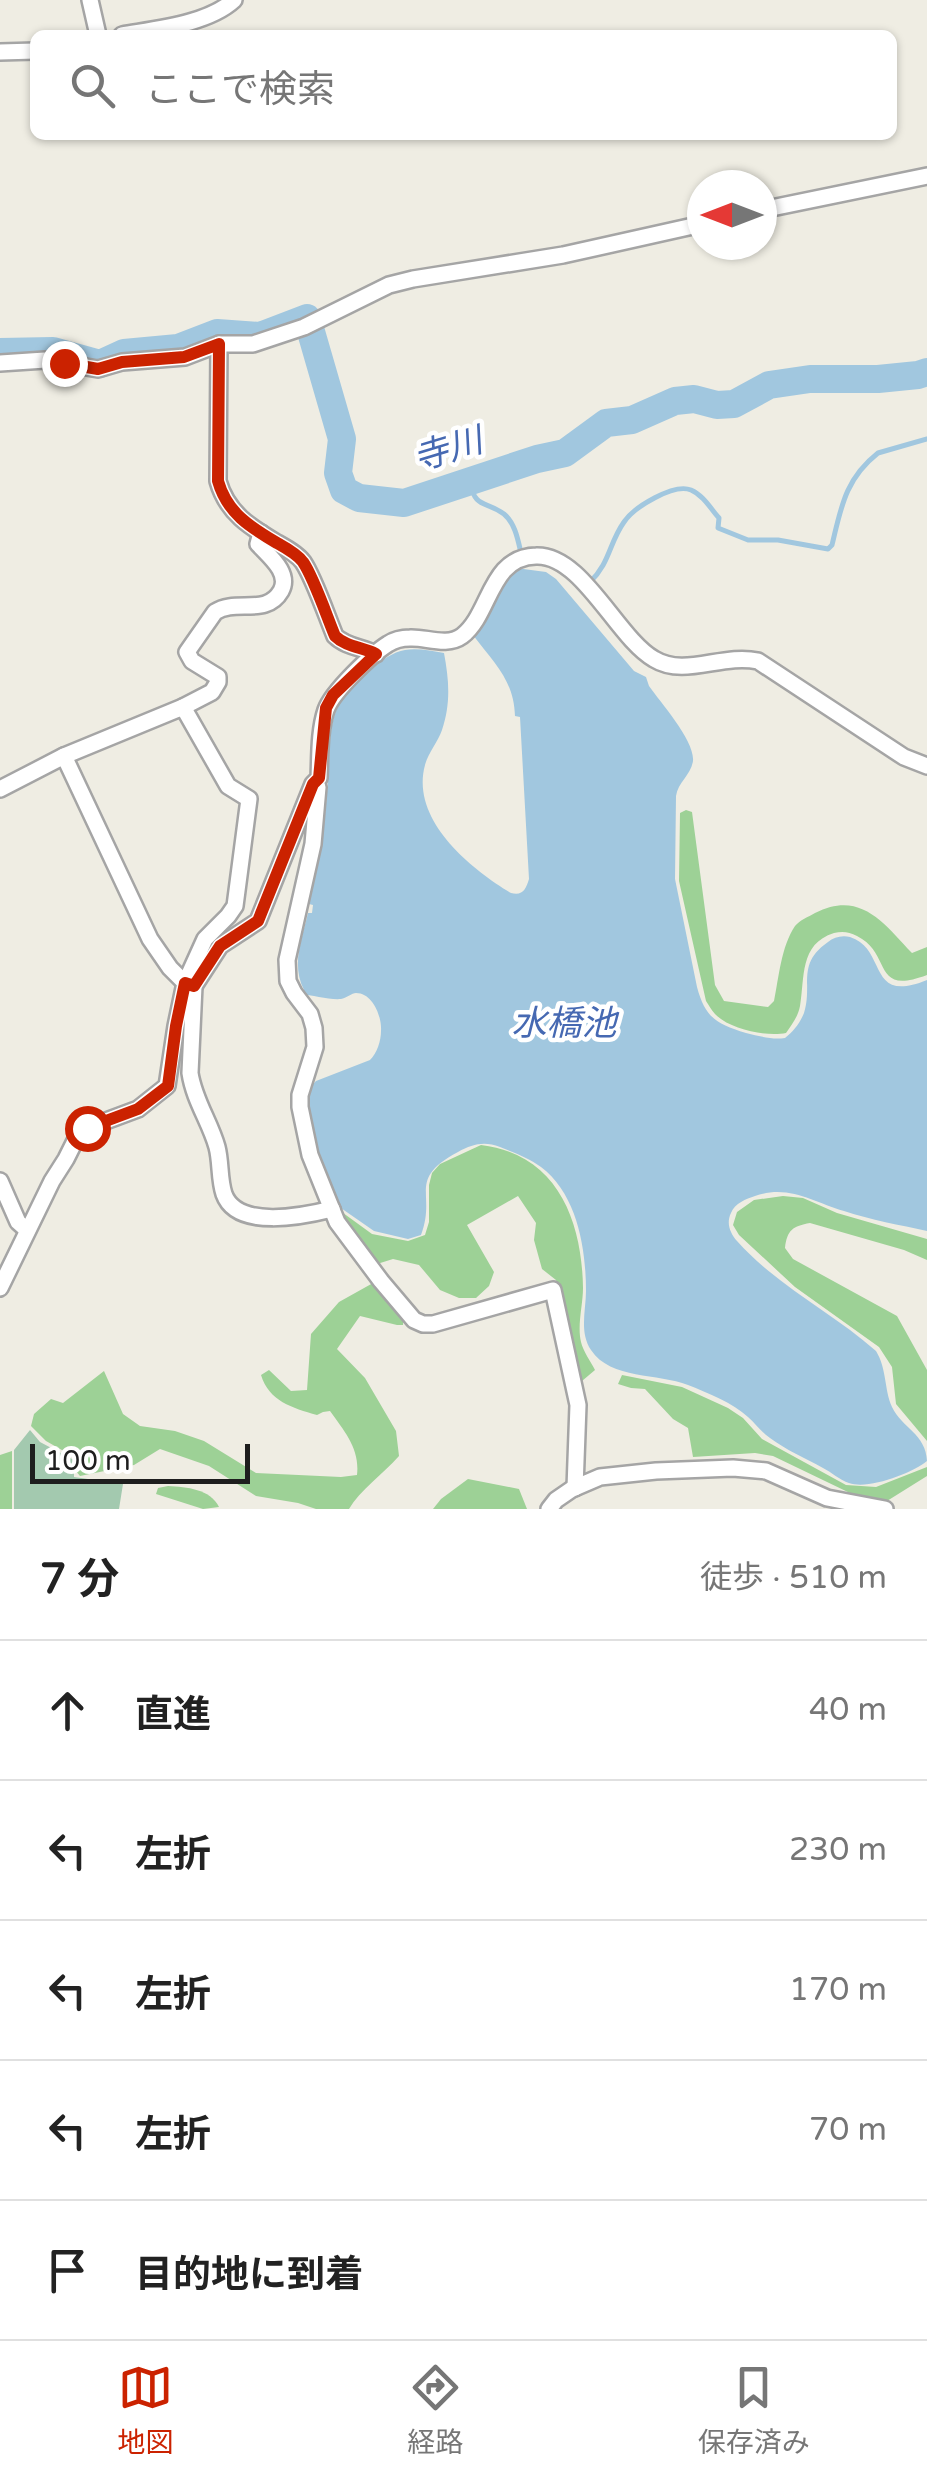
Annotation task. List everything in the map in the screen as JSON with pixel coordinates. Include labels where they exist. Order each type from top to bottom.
[{"type":"street","points":[[90,0],[97,30]]},
{"type":"street","points":[[151,30],[220,12],[234,0]]},
{"type":"street","points":[[0,52],[30,51]]},
{"type":"street","points":[[777,207],[927,176]]},
{"type":"street","points":[[0,363],[45,360],[98,369],[122,362],[184,357],[219,344],[253,344],[308,326],[388,285],[413,278],[563,255],[687,227]]},
{"type":"street","points":[[219,344],[218,481],[222,494],[242,522],[303,563],[342,644],[376,654]]},
{"type":"street","points":[[0,789],[64,756],[212,692],[218,677],[192,661],[188,652],[221,608],[270,603],[284,583],[282,571],[258,544],[260,533]]},
{"type":"street","points":[[575,1488],[578,1405],[554,1290],[433,1324],[414,1320],[337,1222],[310,1155],[300,1095],[316,1047],[314,1028],[310,1014],[288,981],[287,960],[313,844],[326,708],[333,695],[391,642],[401,638],[448,641],[462,636],[499,576],[535,556],[559,560],[654,659],[688,667],[743,658],[758,661],[904,757],[927,766]]},
{"type":"street","points":[[0,1288],[79,1133],[138,1109],[168,1086],[176,1026],[206,939],[235,906],[248,799],[228,786],[183,707]]},
{"type":"street","points":[[64,756],[150,940],[170,968],[190,985]]},
{"type":"street","points":[[319,778],[313,784],[258,921],[220,946],[190,985],[190,1074],[218,1148],[224,1194],[229,1203],[237,1210],[264,1217],[290,1218],[332,1210]]},
{"type":"street","points":[[0,1180],[18,1222],[27,1230]]},
{"type":"street","points":[[549,1509],[575,1488],[600,1477],[733,1468],[766,1471],[827,1498],[885,1509]]},
{"type":"green space","points":[[692,812],[715,985],[724,1001],[768,1007],[774,1001],[784,953],[795,926],[807,917],[845,905],[870,913],[912,953],[927,947],[927,975],[909,980],[890,977],[868,944],[851,934],[834,933],[823,938],[809,954],[799,1010],[786,1033],[748,1031],[721,1019],[706,1001],[679,881],[680,813]]},
{"type":"green space","points":[[481,1145],[507,1151],[529,1162],[560,1194],[570,1215],[581,1263],[580,1335],[595,1370],[582,1381],[576,1378],[556,1280],[542,1269],[534,1240],[536,1223],[518,1196],[467,1225],[494,1272],[489,1286],[476,1298],[459,1298],[440,1290],[419,1265],[393,1259],[377,1264],[353,1238],[339,1210],[372,1234],[408,1241],[425,1235],[432,1173],[440,1164]]},
{"type":"green space","points":[[803,1198],[837,1213],[927,1239],[927,1260],[810,1223],[792,1230],[785,1248],[793,1259],[897,1316],[927,1370],[927,1441],[896,1404],[892,1367],[879,1347],[795,1287],[733,1225],[737,1212],[754,1200]]},
{"type":"green space","points":[[373,1283],[403,1317],[403,1325],[360,1316],[337,1349],[365,1378],[396,1431],[399,1456],[349,1509],[316,1509],[256,1496],[209,1466],[160,1449],[134,1465],[80,1476],[75,1470],[76,1458],[46,1441],[31,1426],[34,1414],[51,1399],[63,1403],[104,1371],[123,1414],[140,1426],[175,1431],[204,1441],[256,1473],[357,1475],[354,1449],[330,1411],[317,1415],[283,1402],[270,1391],[261,1375],[269,1370],[291,1391],[307,1390],[311,1334],[339,1302]]},
{"type":"green space","points":[[622,1375],[682,1387],[728,1408],[762,1439],[846,1485],[876,1487],[927,1467],[927,1476],[887,1501],[852,1494],[773,1456],[755,1453],[693,1457],[688,1428],[673,1419],[645,1389],[618,1384]]},
{"type":"green space","points":[[30,1430],[40,1442],[74,1460],[74,1477],[123,1484],[119,1509],[14,1509],[14,1450]]},
{"type":"green space","points":[[12,1451],[12,1509],[0,1509],[0,1455]]},
{"type":"green space","points":[[468,1479],[519,1489],[527,1509],[433,1509]]},
{"type":"green space","points":[[168,1486],[204,1493],[219,1507],[203,1509],[156,1494],[158,1488]]},
{"type":"water","name":"水橋池","points":[[516,568],[546,572],[556,579],[634,671],[646,677],[689,743],[693,761],[676,796],[675,879],[697,987],[713,1018],[746,1033],[785,1038],[804,1013],[812,958],[838,937],[862,943],[886,981],[895,986],[927,980],[927,1231],[779,1192],[741,1202],[729,1220],[732,1235],[753,1257],[876,1351],[892,1407],[926,1452],[927,1461],[901,1475],[868,1484],[849,1483],[776,1442],[742,1412],[720,1399],[676,1381],[623,1371],[600,1360],[585,1336],[586,1274],[577,1223],[553,1178],[532,1161],[484,1144],[463,1149],[442,1162],[428,1179],[421,1235],[408,1239],[374,1231],[338,1206],[316,1156],[304,1094],[316,1081],[370,1060],[381,1031],[375,1007],[362,994],[336,999],[300,994],[304,990],[298,971],[299,952],[308,913],[312,913],[313,905],[309,904],[323,827],[333,719],[340,702],[356,683],[386,658],[410,649],[444,653],[447,710],[425,765],[426,805],[447,841],[462,856],[511,893],[523,891],[529,879],[520,717],[515,716],[502,672],[473,635],[505,577]]},
{"type":"waterway","name":"寺川","points":[[0,352],[53,351],[100,364],[124,353],[178,348],[217,333],[260,336],[307,318],[342,439],[338,473],[344,490],[359,498],[404,503],[565,453],[606,423],[632,420],[675,401],[734,404],[769,385],[927,372]]},
{"type":"waterway","points":[[590,582],[602,568],[629,516],[645,503],[675,490],[695,492],[719,518],[718,528],[748,540],[778,540],[828,549],[846,495],[858,473],[878,453],[927,439]]},
{"type":"waterway","points":[[469,481],[478,500],[508,518],[521,553]]},
{"type":"route","points":[[64,363],[98,369],[122,362],[184,357],[219,344],[218,481],[222,494],[242,522],[303,563],[342,644],[376,654],[333,695],[326,708],[319,778],[313,784],[258,921],[220,946],[194,986],[185,983],[168,1086],[138,1109],[87,1128]]}]
